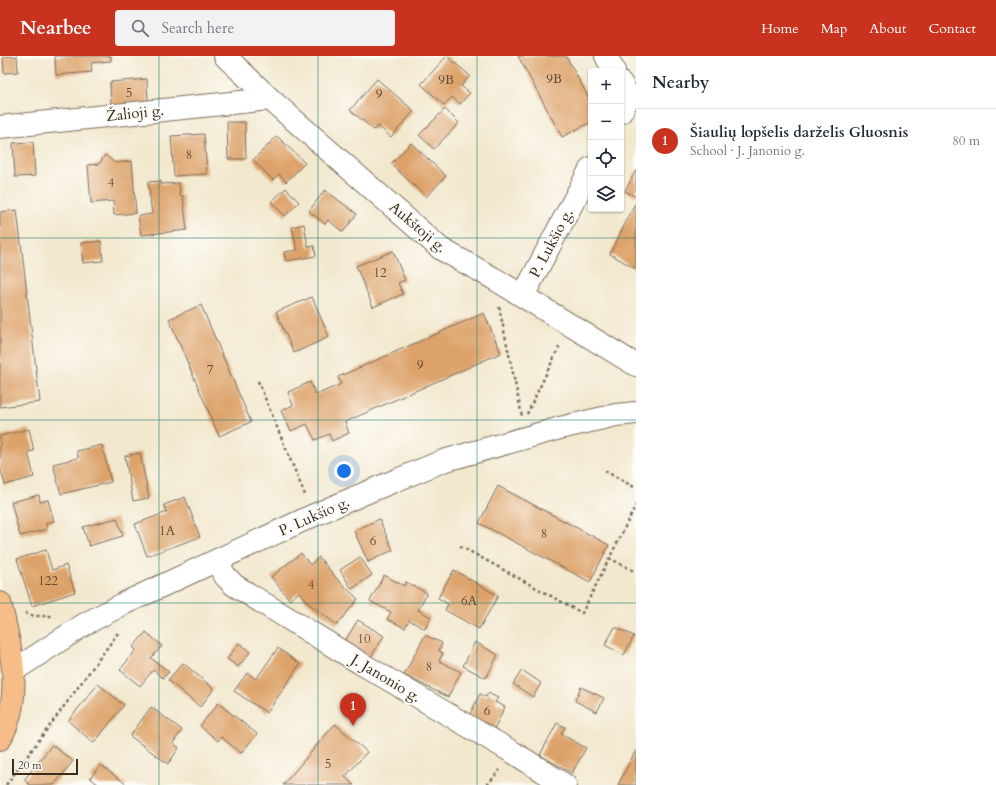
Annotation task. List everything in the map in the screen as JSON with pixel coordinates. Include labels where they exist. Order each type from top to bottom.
[{"type":"main road","points":[[0,604],[10,643],[14,695],[11,716],[0,739]]},
{"type":"street","name":"Aukštoji g.","points":[[225,56],[270,99],[441,249],[493,278],[636,365]]},
{"type":"street","points":[[606,56],[612,68]]},
{"type":"street","points":[[624,88],[629,97],[624,106]]},
{"type":"street","name":"Žalioji g.","points":[[0,127],[270,99]]},
{"type":"street","name":"P. Lukšio g.","points":[[523,296],[588,174]]},
{"type":"street","name":"P. Lukšio g.","points":[[13,671],[86,624],[125,603],[314,515],[443,461],[560,428],[616,415],[636,413]]},
{"type":"street","name":"J. Janonio g.","points":[[217,560],[225,576],[234,585],[362,664],[514,753],[565,785]]},
{"type":"path","points":[[493,278],[523,422],[570,324]]},
{"type":"path","points":[[258,381],[314,515]]},
{"type":"path","points":[[605,471],[636,488]]},
{"type":"path","points":[[460,546],[582,613],[636,505]]},
{"type":"path","points":[[609,558],[636,572]]},
{"type":"path","points":[[6,785],[121,628]]},
{"type":"building","points":[[17,56],[18,72],[4,73],[3,57]]},
{"type":"building","points":[[55,56],[111,56],[111,61],[91,63],[92,72],[56,75]]},
{"type":"building","points":[[447,56],[470,76],[461,86],[470,93],[460,104],[452,97],[444,105],[421,84]]},
{"type":"building","points":[[518,56],[566,56],[588,96],[588,124],[562,137]]},
{"type":"building","points":[[147,79],[148,104],[111,106],[110,82]]},
{"type":"building","points":[[377,79],[414,111],[391,137],[378,126],[374,130],[350,110]]},
{"type":"building","points":[[445,109],[459,123],[434,149],[419,135]]},
{"type":"building","points":[[227,122],[245,122],[246,159],[228,159]]},
{"type":"building","points":[[204,134],[207,174],[174,176],[171,136]]},
{"type":"building","points":[[277,136],[305,163],[286,182],[279,174],[273,180],[253,160]]},
{"type":"building","points":[[33,142],[35,176],[15,177],[13,143]]},
{"type":"building","points":[[411,143],[446,176],[426,197],[391,164]]},
{"type":"building","points":[[105,155],[115,163],[132,161],[136,213],[114,215],[113,201],[91,203],[88,165],[99,164]]},
{"type":"building","points":[[636,170],[636,197],[625,191]]},
{"type":"building","points":[[161,181],[161,184],[179,183],[180,196],[183,196],[187,230],[141,235],[138,216],[152,214],[148,182]]},
{"type":"building","points":[[286,188],[299,202],[285,216],[271,202]]},
{"type":"building","points":[[325,190],[357,214],[343,232],[328,220],[325,224],[309,211]]},
{"type":"building","points":[[636,202],[636,269],[610,254]]},
{"type":"building","points":[[17,210],[40,402],[0,407],[0,212]]},
{"type":"building","points":[[304,224],[308,247],[314,246],[316,256],[286,261],[284,252],[297,250],[292,227]]},
{"type":"building","points":[[101,241],[103,261],[83,263],[81,243]]},
{"type":"building","points":[[393,251],[405,280],[398,283],[403,294],[373,307],[356,266]]},
{"type":"building","points":[[312,297],[329,337],[294,353],[276,312]]},
{"type":"building","points":[[201,305],[251,422],[219,436],[169,319]]},
{"type":"building","points":[[484,313],[501,353],[345,422],[349,433],[332,441],[329,434],[315,440],[307,424],[291,431],[281,411],[293,405],[288,392],[310,382],[316,395],[341,384],[338,377]]},
{"type":"building","points":[[29,429],[34,451],[28,452],[34,477],[5,485],[0,467],[0,436]]},
{"type":"building","points":[[102,445],[111,482],[61,494],[53,464],[78,458],[77,451]]},
{"type":"building","points":[[140,453],[149,498],[133,501],[125,456]]},
{"type":"building","points":[[498,486],[609,545],[590,582],[479,523]]},
{"type":"building","points":[[39,495],[40,502],[48,500],[54,521],[46,523],[47,529],[20,536],[11,502]]},
{"type":"building","points":[[185,497],[200,537],[147,556],[135,524],[167,512],[164,505]]},
{"type":"building","points":[[117,518],[123,536],[89,546],[83,527]]},
{"type":"building","points":[[379,519],[393,550],[368,562],[354,531]]},
{"type":"building","points":[[46,550],[52,570],[66,565],[75,592],[32,606],[17,559]]},
{"type":"building","points":[[301,553],[310,565],[319,557],[336,578],[358,599],[337,625],[307,602],[299,592],[290,600],[271,577]]},
{"type":"building","points":[[360,557],[372,575],[352,589],[340,570]]},
{"type":"building","points":[[454,570],[498,596],[479,629],[445,610],[448,604],[438,598]]},
{"type":"building","points":[[384,575],[404,586],[406,582],[427,593],[418,610],[431,617],[425,629],[409,620],[405,628],[387,619],[391,612],[370,601]]},
{"type":"building","points":[[358,620],[384,636],[371,657],[345,641]]},
{"type":"building","points":[[615,627],[634,636],[624,655],[605,645]]},
{"type":"building","points":[[146,632],[162,646],[151,658],[169,672],[163,678],[153,670],[140,686],[120,670],[136,650],[133,647]]},
{"type":"building","points":[[425,635],[442,643],[439,651],[443,653],[439,661],[461,672],[448,697],[404,675]]},
{"type":"building","points":[[475,642],[498,655],[486,678],[463,666]]},
{"type":"building","points":[[239,643],[250,652],[238,667],[227,659]]},
{"type":"building","points":[[278,648],[300,664],[267,713],[234,691],[247,673],[256,679]]},
{"type":"building","points":[[183,663],[214,689],[200,707],[168,680]]},
{"type":"building","points":[[522,670],[541,683],[533,697],[513,684]]},
{"type":"building","points":[[98,684],[124,705],[94,743],[68,721]]},
{"type":"building","points":[[581,687],[604,698],[597,712],[575,701]]},
{"type":"building","points":[[488,693],[498,698],[495,702],[505,707],[494,729],[469,716],[480,694],[486,697]]},
{"type":"building","points":[[218,703],[257,734],[241,753],[221,737],[218,741],[200,726]]},
{"type":"building","points":[[151,707],[182,730],[173,743],[179,748],[168,764],[130,736]]},
{"type":"building","points":[[557,723],[565,727],[561,734],[586,748],[572,773],[540,755]]},
{"type":"building","points":[[335,724],[367,752],[345,777],[354,785],[283,785]]},
{"type":"building","points":[[52,745],[73,761],[54,785],[30,785],[24,780]]},
{"type":"building","points":[[636,750],[636,785],[618,785]]},
{"type":"building","points":[[101,765],[127,785],[99,785],[90,778]]},
{"type":"place","name":"Šiaulių lopšelis darželis Gluosnis","points":[[353,726]]}]
